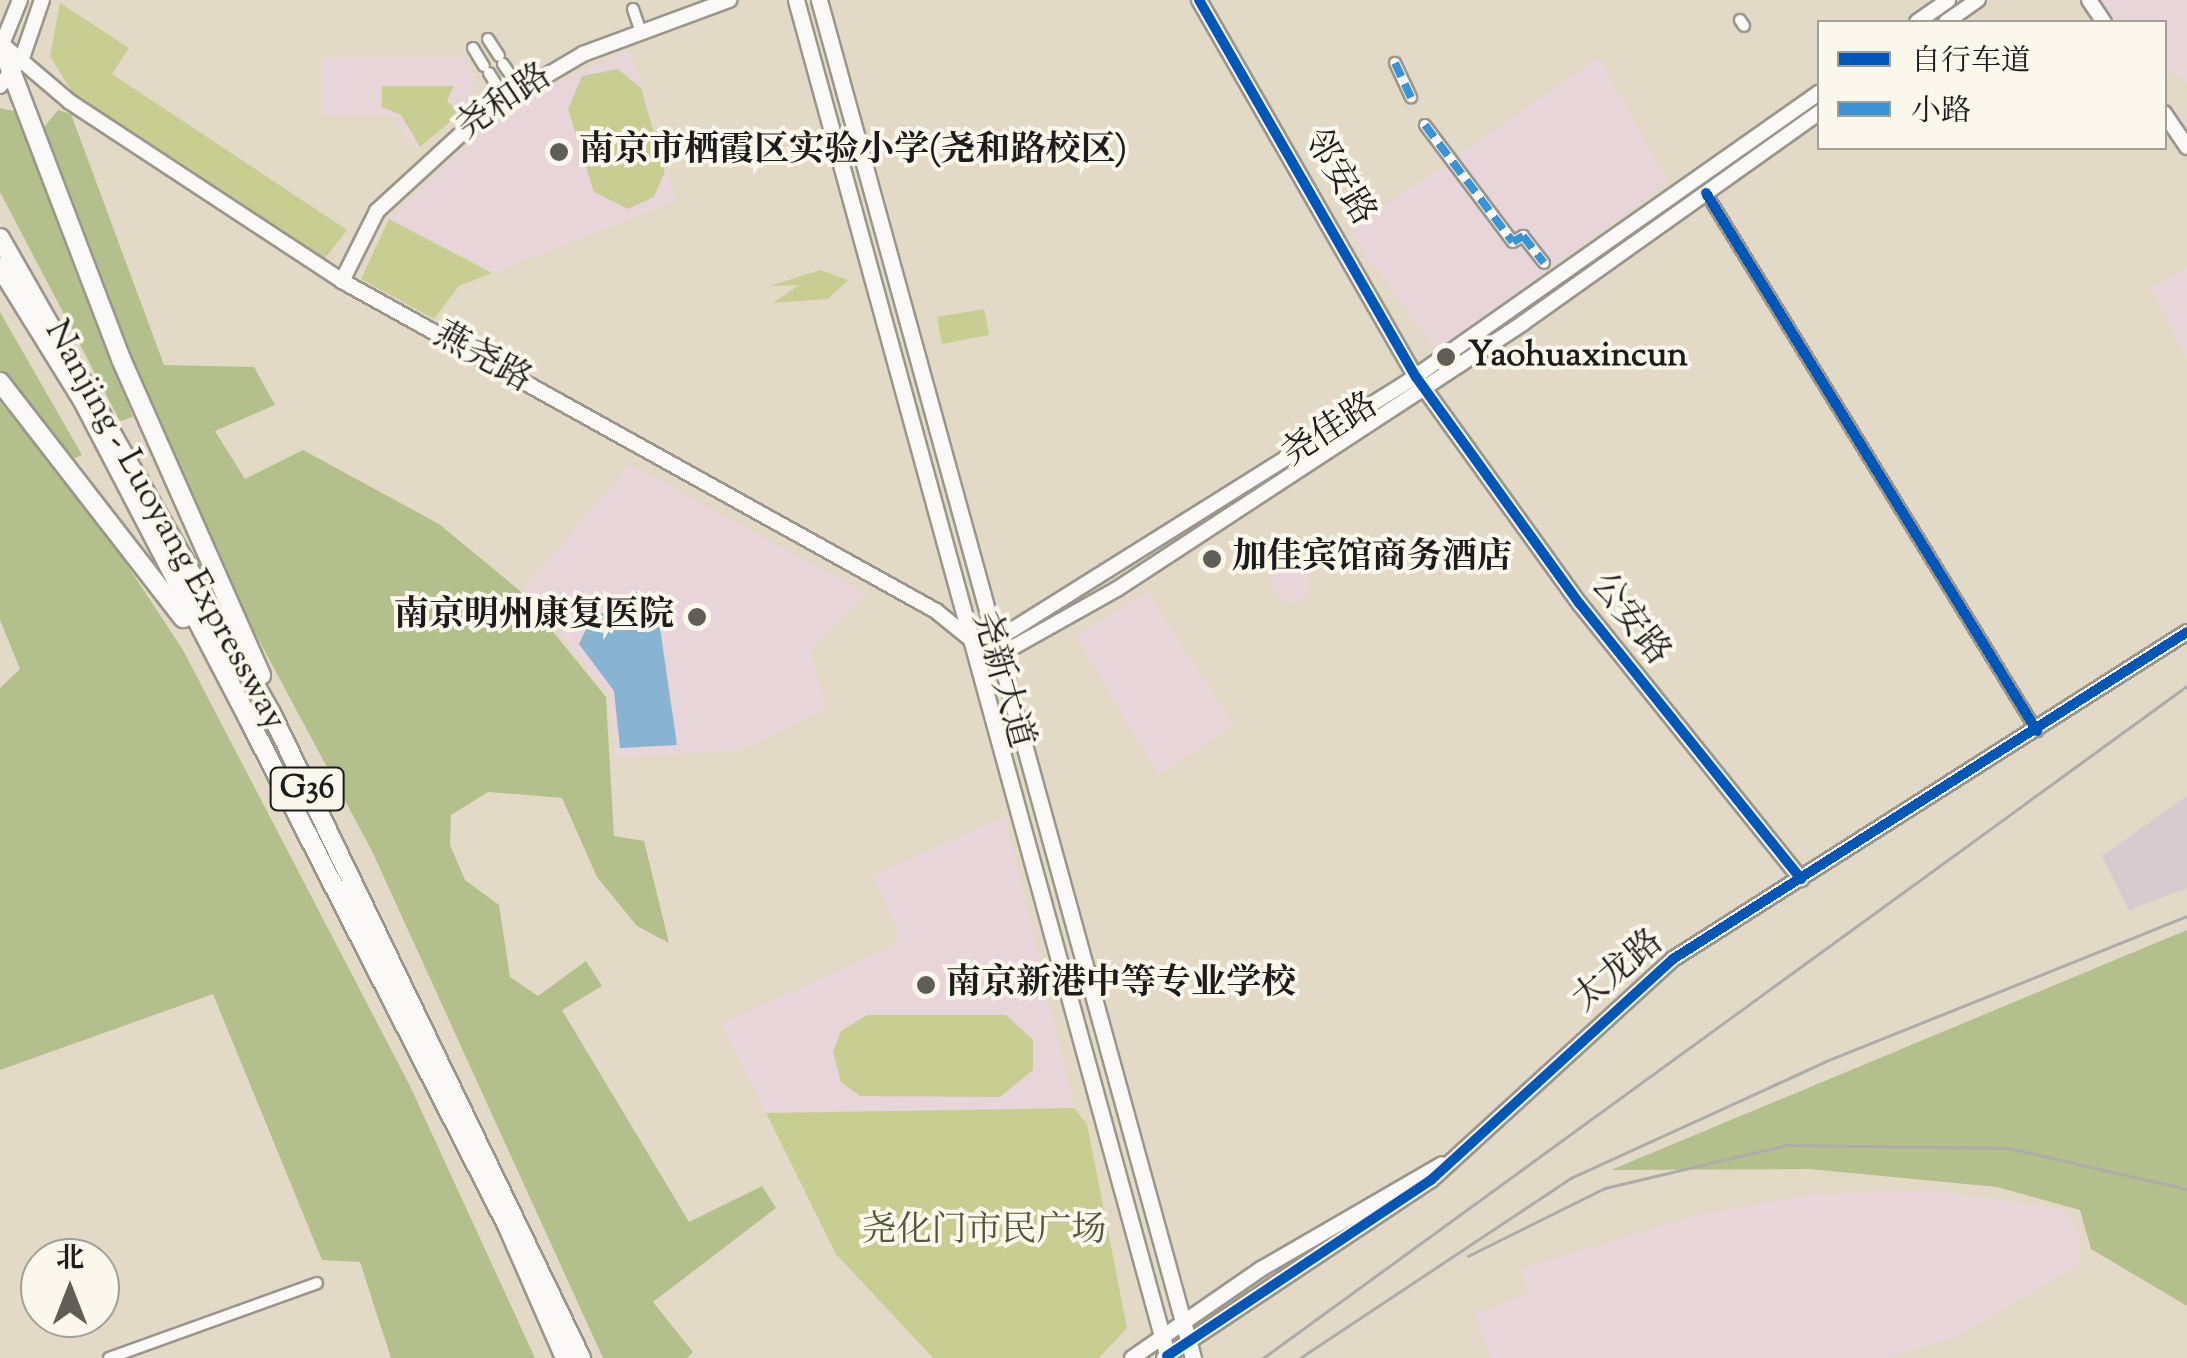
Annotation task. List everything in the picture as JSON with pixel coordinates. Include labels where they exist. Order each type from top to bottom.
[{"type":"highway","points":[[1,46],[19,62],[95,297],[308,791]]},
{"type":"highway","name":"Nanjing - Luoyang Expressway","points":[[0,238],[94,390],[308,791],[581,1358]]},
{"type":"highway","name":"Nanjing - Luoyang Expressway","points":[[0,267],[90,416],[507,1225],[565,1358]]},
{"type":"highway","points":[[0,382],[174,601],[334,895]]},
{"type":"main road","points":[[1,46],[20,0]]},
{"type":"main road","name":"尧和路","points":[[342,281],[376,211],[424,160],[505,99],[641,32],[729,0]]},
{"type":"main road","name":"尧新大道","points":[[796,0],[1191,1351]]},
{"type":"main road","name":"尧新大道","points":[[820,0],[1166,1357]]},
{"type":"main road","name":"邻安路","points":[[1199,0],[1420,382]]},
{"type":"main road","points":[[1920,20],[1948,0]]},
{"type":"main road","points":[[1949,20],[1978,0]]},
{"type":"main road","points":[[0,86],[19,62],[40,4]]},
{"type":"main road","name":"燕尧路","points":[[19,62],[70,102],[342,281],[936,611],[984,650]]},
{"type":"main road","name":"尧佳路","points":[[1420,382],[1817,94]]},
{"type":"main road","name":"尧佳路","points":[[984,650],[1117,589],[1420,382],[1706,194],[1817,114]]},
{"type":"main road","points":[[2167,117],[2187,146]]},
{"type":"main road","name":"公安路","points":[[1420,382],[1580,604],[1800,879]]},
{"type":"main road","name":"太龙路","points":[[1166,1357],[1191,1351],[1443,1164],[1674,959],[2187,632]]},
{"type":"main road","name":"太龙路","points":[[1132,1358],[1443,1164]]},
{"type":"street","points":[[633,9],[641,32]]},
{"type":"street","points":[[488,39],[520,89]]},
{"type":"street","points":[[473,48],[505,99]]},
{"type":"street","points":[[1396,63],[1411,98]]},
{"type":"street","points":[[1425,125],[1512,242],[1523,236],[1544,263]]},
{"type":"street","points":[[1706,194],[2038,730]]},
{"type":"street","points":[[108,1358],[318,1283]]},
{"type":"shaded area","points":[[2098,0],[2187,0],[2187,83],[2173,72],[2167,76],[2167,20],[2112,20]]},
{"type":"shaded area","name":"南京市栖霞区实验小学(尧和路校区)","points":[[630,49],[676,201],[492,273],[389,219],[474,137],[544,89]]},
{"type":"shaded area","points":[[322,57],[468,57],[474,81],[467,109],[416,151],[392,116],[321,116]]},
{"type":"shaded area","points":[[1599,58],[1668,183],[1436,351],[1349,231]]},
{"type":"shaded area","points":[[2187,267],[2187,358],[2151,288]]},
{"type":"shaded area","name":"南京明州康复医院","points":[[630,465],[866,594],[810,651],[826,708],[743,750],[616,758],[608,693],[524,589]]},
{"type":"shaded area","points":[[1291,564],[1305,569],[1310,583],[1305,597],[1291,602],[1277,597],[1272,583],[1277,569]]},
{"type":"shaded area","points":[[1147,592],[1234,725],[1158,775],[1076,636]]},
{"type":"shaded area","points":[[2187,796],[2187,888],[2129,910],[2102,856]]},
{"type":"shaded area","name":"南京新港中等专业学校","points":[[1005,816],[1074,1108],[766,1113],[721,1024],[892,947],[900,936],[873,876]]},
{"type":"shaded area","points":[[1926,1190],[2063,1209],[2080,1237],[2079,1264],[1956,1337],[1886,1358],[1491,1358],[1475,1314],[1529,1294],[1521,1269],[1699,1215],[1813,1195]]},
{"type":"green space","points":[[60,3],[129,48],[112,74],[347,230],[323,261],[72,92],[50,56]]},
{"type":"green space","points":[[618,69],[641,88],[665,171],[654,197],[628,209],[594,192],[568,109],[582,76]]},
{"type":"green space","points":[[382,86],[454,86],[447,101],[461,113],[420,147],[401,115],[382,107]]},
{"type":"green space","points":[[0,108],[18,112],[133,417],[120,421],[0,192]]},
{"type":"green space","points":[[58,110],[71,114],[164,365],[254,367],[275,405],[215,431],[245,479],[303,450],[439,524],[519,590],[606,697],[614,836],[644,841],[669,943],[637,926],[597,877],[562,798],[488,792],[451,815],[450,845],[465,880],[499,905],[510,977],[538,996],[586,961],[602,986],[562,1010],[689,1222],[762,1186],[776,1208],[653,1302],[693,1352],[687,1358],[603,1358],[372,851],[203,536],[89,266],[44,127]]},
{"type":"green space","points":[[389,219],[492,273],[459,286],[434,319],[361,279]]},
{"type":"green space","points":[[820,270],[848,280],[828,299],[773,303],[799,285],[770,286]]},
{"type":"green space","points":[[984,309],[989,335],[942,344],[937,317]]},
{"type":"green space","points":[[0,312],[82,455],[71,460],[0,377]]},
{"type":"green space","points":[[0,402],[91,510],[183,650],[410,1086],[535,1358],[391,1358],[360,1262],[322,1260],[213,994],[0,1070],[0,688],[20,669],[0,620]]},
{"type":"green space","points":[[2187,930],[2187,1306],[2091,1249],[2080,1210],[1997,1187],[1809,1169],[1611,1170]]},
{"type":"green space","points":[[867,1015],[1006,1015],[1033,1040],[1033,1070],[1000,1097],[860,1096],[841,1082],[833,1052],[841,1031]]},
{"type":"green space","name":"尧化门市民广场","points":[[1074,1108],[1087,1124],[1127,1328],[1099,1358],[933,1358],[836,1254],[766,1113]]},
{"type":"water","points":[[636,592],[658,614],[677,745],[620,748],[614,691],[579,644],[590,621]]},
{"type":"railway","points":[[1263,1358],[2187,686]]},
{"type":"railway","points":[[1300,1358],[1571,1178],[1824,1062],[2187,916]]},
{"type":"railway","points":[[1468,1256],[1605,1188],[1787,1145],[2009,1148],[2187,1189]]},
{"type":"marked path","points":[[1395,63],[1411,98]]},
{"type":"marked path","points":[[1425,125],[1513,242],[1523,236],[1544,263]]},
{"type":"cycle path","points":[[1199,0],[1416,377],[1580,604],[1801,879]]},
{"type":"cycle path","points":[[1706,193],[2037,731]]},
{"type":"cycle path","points":[[1167,1356],[1431,1180],[1673,959],[2187,632]]},
{"type":"place","name":"南京市栖霞区实验小学(尧和路校区)","points":[[559,152]]},
{"type":"place","name":"Yaohuaxincun","points":[[1446,357]]},
{"type":"place","name":"加佳宾馆商务酒店","points":[[1212,559]]},
{"type":"place","name":"南京明州康复医院","points":[[697,617]]},
{"type":"place","name":"南京新港中等专业学校","points":[[926,985]]}]
